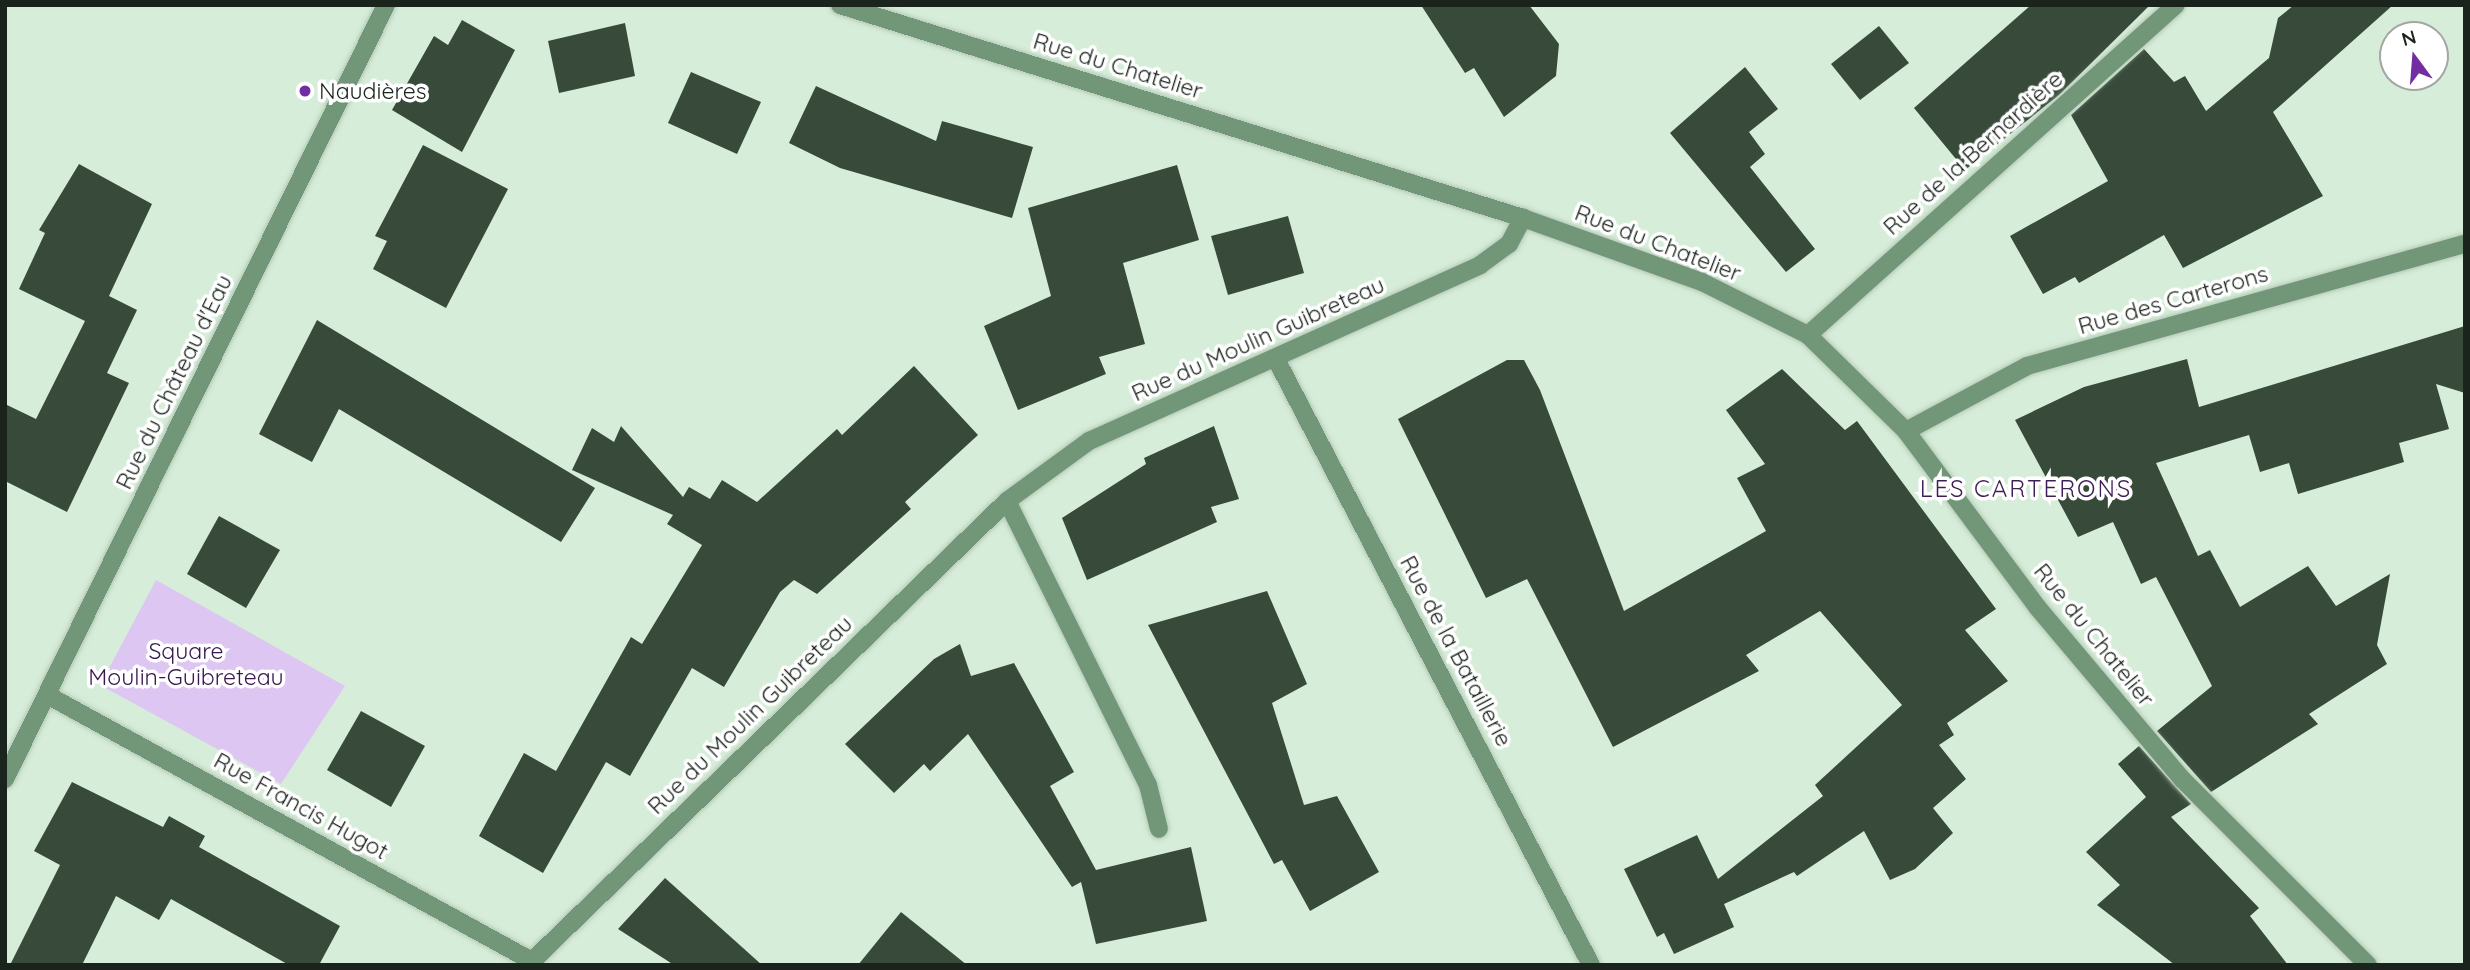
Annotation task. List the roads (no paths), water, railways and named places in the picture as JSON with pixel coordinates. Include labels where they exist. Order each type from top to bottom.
[{"type":"street","name":"Rue du Château d'Eau","points":[[5,779],[49,696],[386,5]]},
{"type":"street","name":"Rue du Chatelier","points":[[840,5],[1522,218],[1702,282],[1808,335],[1906,431],[2038,608],[2182,779],[2368,965]]},
{"type":"street","name":"Rue de la Bernardière","points":[[1808,335],[2173,6]]},
{"type":"street","name":"Rue du Moulin Guibreteau","points":[[529,963],[1007,501],[1089,441],[1278,361],[1480,265],[1509,244],[1522,218]]},
{"type":"street","name":"Rue des Carterons","points":[[1906,431],[2027,366],[2465,244]]},
{"type":"street","name":"Rue de la Bataillerie","points":[[1278,361],[1591,965]]},
{"type":"street","points":[[1007,501],[1148,785],[1159,828]]},
{"type":"street","name":"Rue Francis Hugot","points":[[49,696],[529,963]]},
{"type":"place","name":"Naudières","points":[[305,91]]},
{"type":"district","name":"LES CARTERONS","points":[[2026,489]]},
{"type":"park label","name":"Square Moulin-Guibreteau","points":[[186,664]]}]
